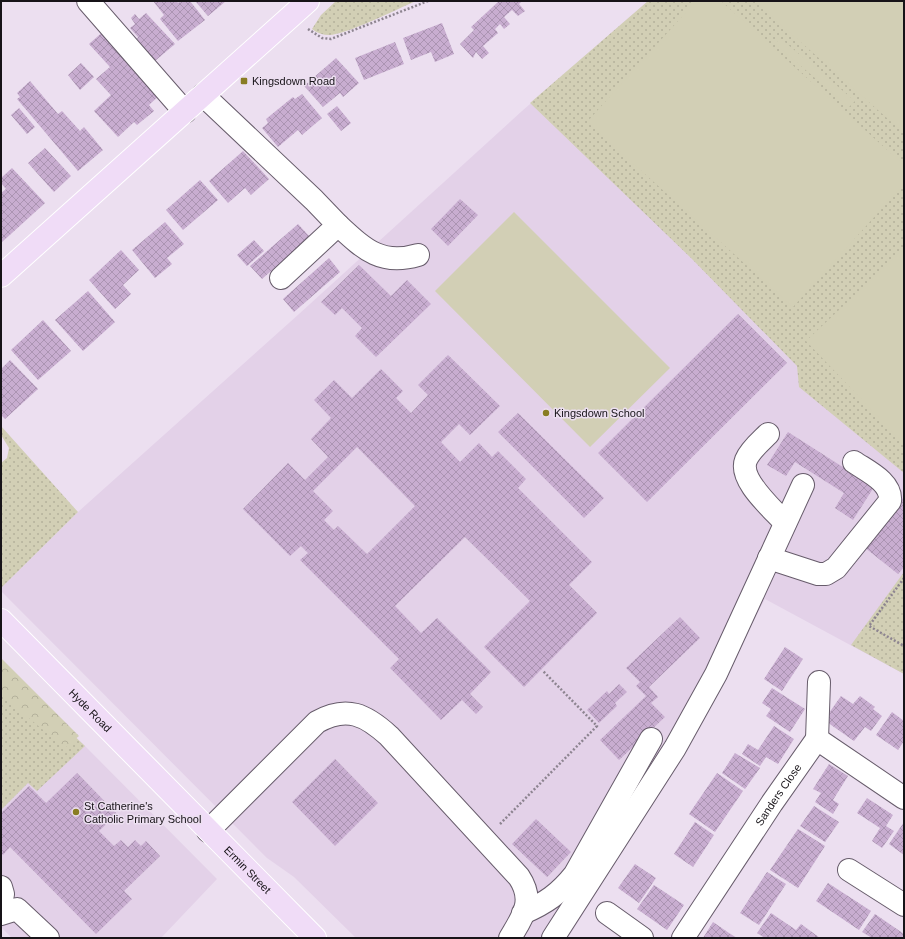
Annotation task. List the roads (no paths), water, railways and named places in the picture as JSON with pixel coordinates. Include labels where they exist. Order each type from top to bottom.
[{"type":"main road","points":[[1,276],[204,96],[300,8]]},
{"type":"main road","name":"Hyde Road","points":[[1,620],[179,802]]},
{"type":"main road","name":"Ermin Street","points":[[179,802],[315,938]]},
{"type":"street","points":[[88,1],[185,112]]},
{"type":"street","points":[[204,96],[314,200],[338,225],[370,253],[381,257],[404,259],[418,255]]},
{"type":"street","points":[[281,278],[338,225]]},
{"type":"street","points":[[768,434],[749,455],[745,467],[752,487],[785,523]]},
{"type":"street","points":[[770,558],[818,574],[826,574],[836,568],[890,501],[890,495],[885,484],[854,462]]},
{"type":"street","points":[[553,938],[675,748],[716,674],[803,485]]},
{"type":"street","points":[[819,682],[817,739],[904,798]]},
{"type":"street","points":[[208,831],[317,722],[336,714],[351,714],[364,717],[374,722],[389,736],[519,878],[525,887],[527,896],[523,913],[510,938]]},
{"type":"street","points":[[523,913],[547,902],[563,890],[575,874],[651,739]]},
{"type":"street","name":"Sanders Close","points":[[683,938],[772,803],[817,739]]},
{"type":"street","points":[[849,870],[902,900]]},
{"type":"street","points":[[1,888],[3,894],[1,904]]},
{"type":"street","points":[[1,914],[17,909],[48,938]]},
{"type":"street","points":[[607,913],[642,938]]},
{"type":"place","name":"Kingsdown Road","points":[[244,81]]},
{"type":"place","name":"Kingsdown School","points":[[546,413]]},
{"type":"place","name":"St Catherine's Catholic Primary School","points":[[76,812]]}]
